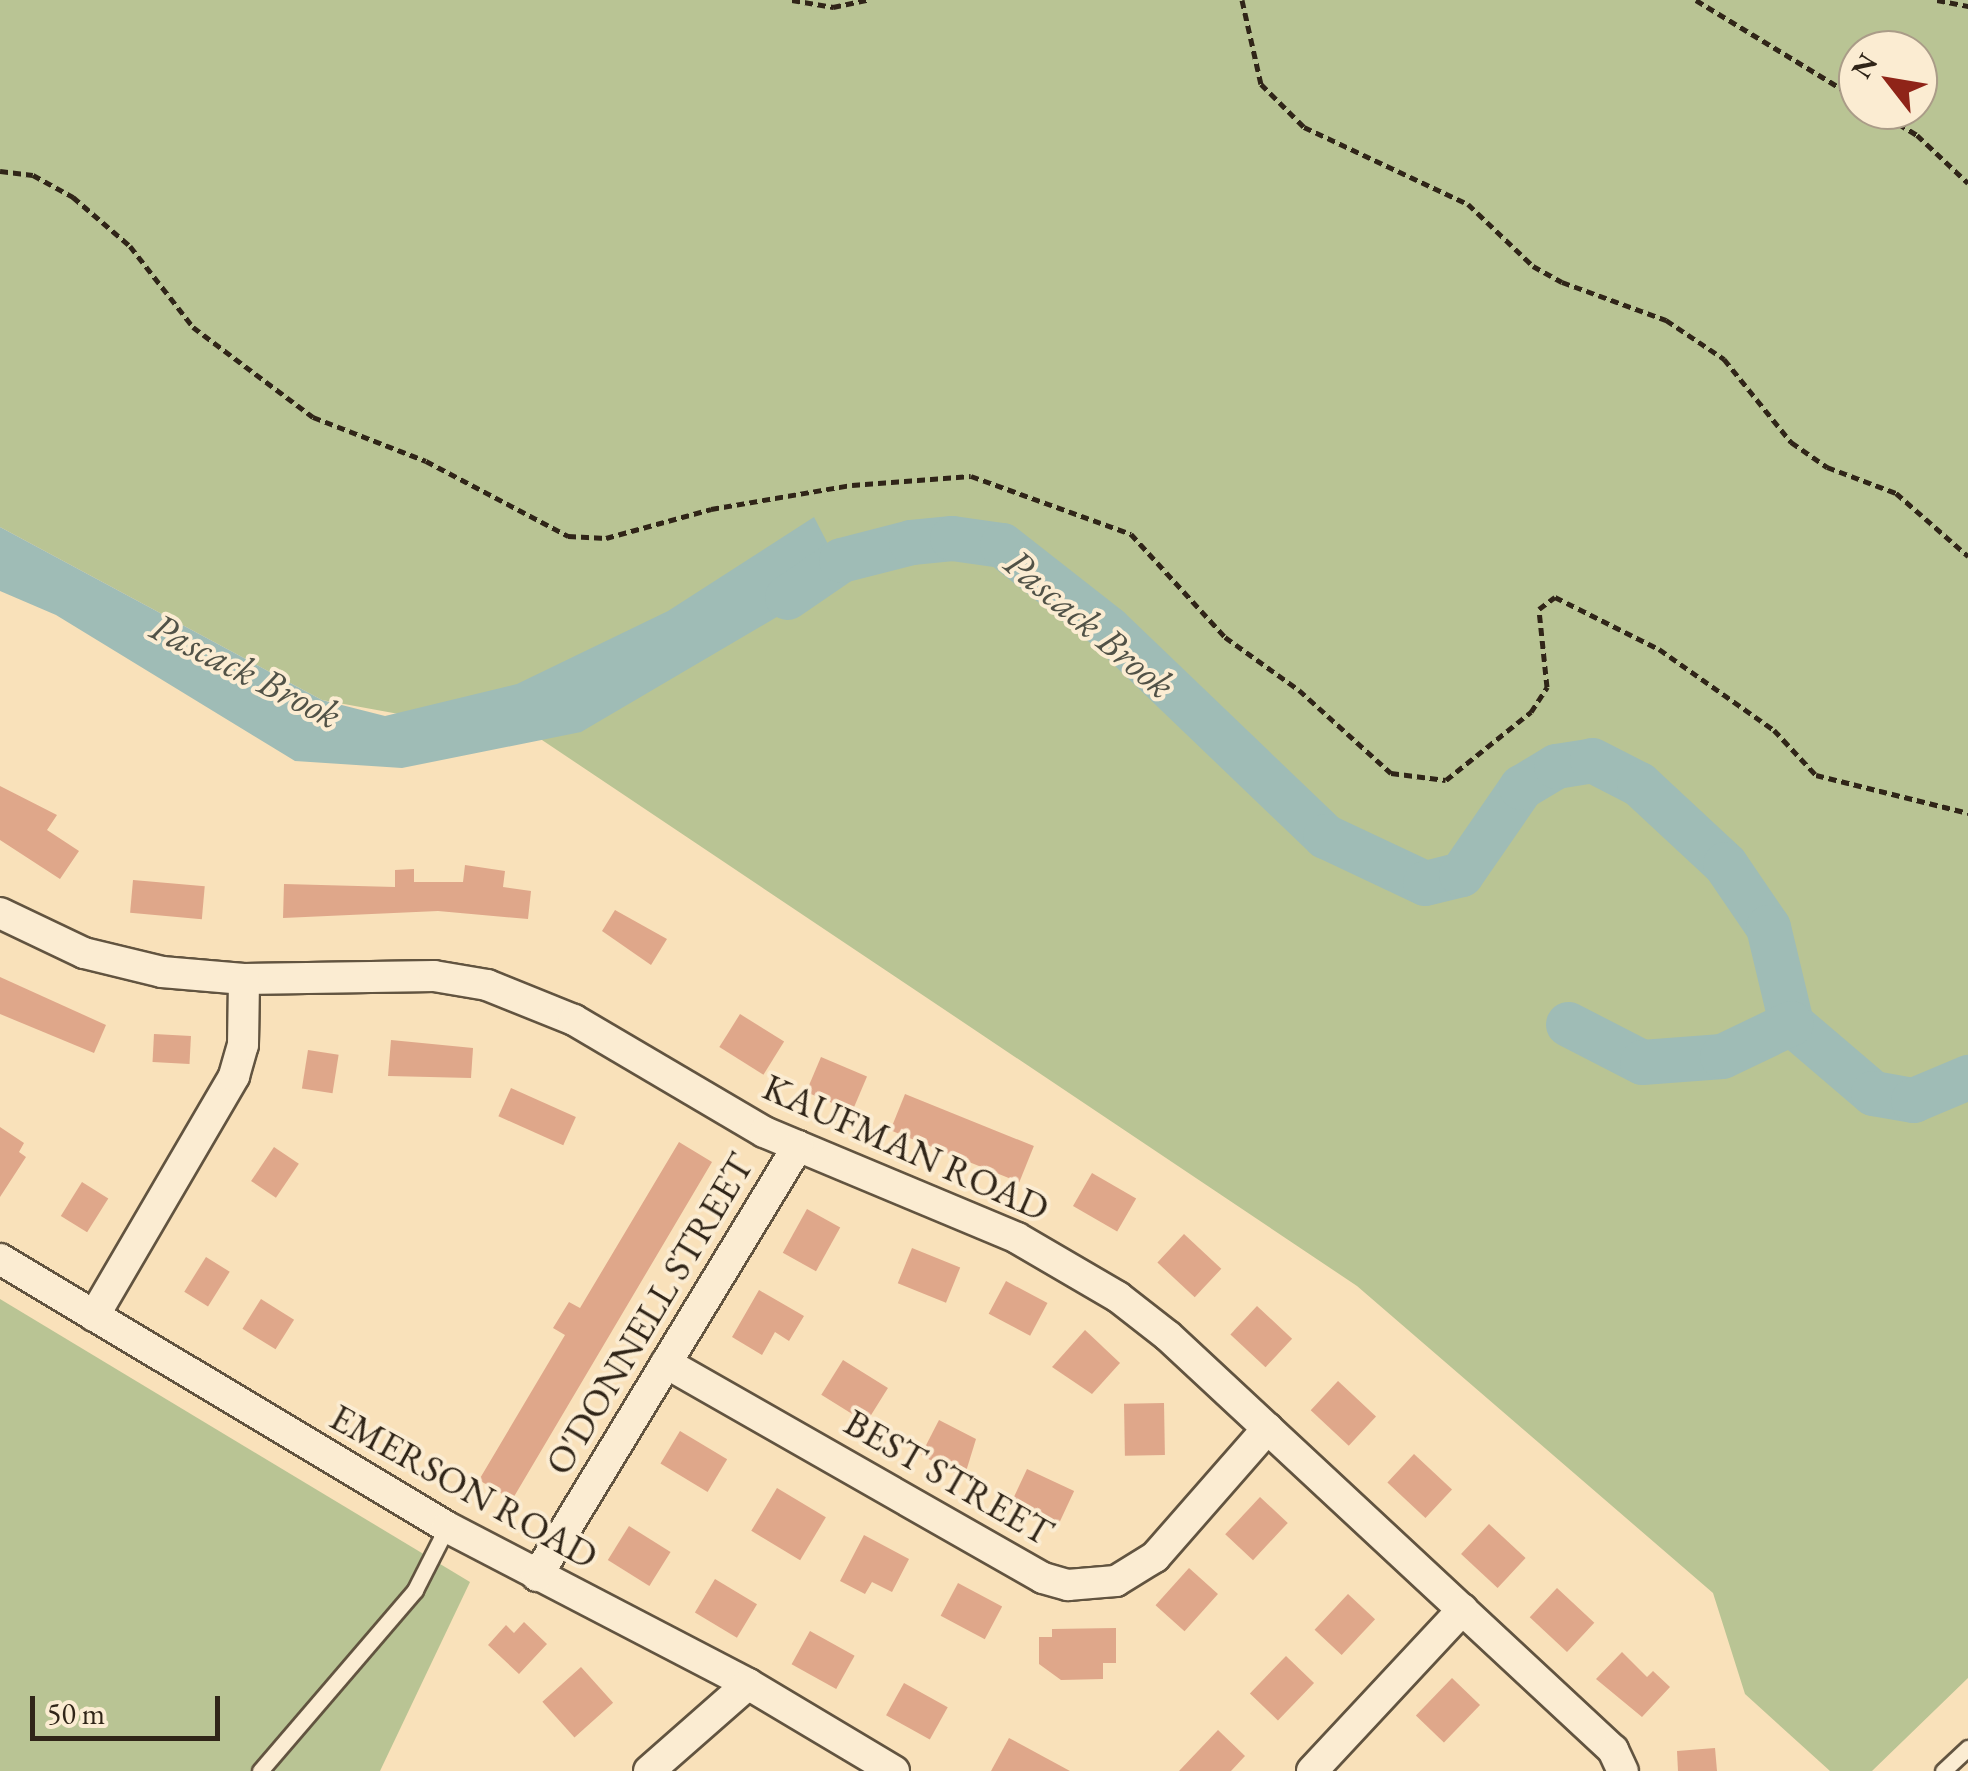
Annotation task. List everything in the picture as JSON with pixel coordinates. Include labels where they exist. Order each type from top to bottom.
[{"type":"street","name":"KAUFMAN ROAD","points":[[0,913],[113,962],[244,979],[434,976],[487,985],[574,1020],[798,1146],[1069,1265],[1168,1336],[1613,1750],[1623,1771]]},
{"type":"street","points":[[94,1316],[234,1076],[243,1045],[244,979]]},
{"type":"street","name":"O'DONNELL STREET","points":[[537,1576],[798,1146]]},
{"type":"street","name":"EMERSON ROAD","points":[[0,1259],[446,1527],[748,1684],[894,1771]]},
{"type":"street","name":"BEST STREET","points":[[666,1362],[1043,1578],[1068,1585],[1116,1581],[1155,1557],[1268,1428]]},
{"type":"street","points":[[1312,1771],[1462,1610]]},
{"type":"street","points":[[649,1771],[748,1684]]},
{"type":"lane","points":[[260,1771],[416,1590],[446,1527]]},
{"type":"lane","points":[[1944,1771],[1968,1748]]},
{"type":"path","points":[[792,0],[834,7],[867,0]]},
{"type":"path","points":[[1242,0],[1261,84],[1304,127],[1468,204],[1533,266],[1620,299],[1691,336],[1724,359],[1791,442],[1827,466],[1896,494],[1968,556]]},
{"type":"path","points":[[1696,0],[1838,87]]},
{"type":"path","points":[[1937,0],[1968,6]]},
{"type":"path","points":[[1909,130],[1968,183]]},
{"type":"path","points":[[0,171],[32,175],[73,197],[130,246],[193,326],[313,417],[426,461],[568,536],[606,538],[711,509],[852,485],[971,476],[1131,534],[1226,637],[1312,701],[1391,772],[1446,780],[1542,700],[1548,677],[1539,610],[1555,597],[1659,649],[1774,730],[1816,775],[1968,813]]},
{"type":"green space","points":[[0,0],[1968,0],[1968,1678],[1872,1771],[1830,1771],[1745,1694],[1713,1593],[1357,1286],[542,740],[322,700],[0,527]]},
{"type":"green space","points":[[0,1299],[470,1582],[380,1771],[0,1771]]},
{"type":"water","points":[[814,517],[845,577],[581,732],[402,768],[295,761],[56,615],[0,591],[0,527],[322,700],[385,716],[517,684],[668,611]]},
{"type":"building","points":[[0,786],[57,815],[47,830],[79,851],[60,879],[0,840]]},
{"type":"building","points":[[465,865],[505,871],[503,887],[531,891],[528,919],[438,911],[283,918],[284,884],[395,887],[395,870],[414,869],[414,882],[463,882]]},
{"type":"building","points":[[133,880],[205,886],[202,919],[130,913]]},
{"type":"building","points":[[615,910],[667,939],[651,965],[602,931]]},
{"type":"building","points":[[0,977],[106,1025],[94,1053],[0,1014]]},
{"type":"building","points":[[740,1014],[784,1042],[763,1075],[719,1047]]},
{"type":"building","points":[[154,1034],[191,1036],[189,1064],[153,1062]]},
{"type":"building","points":[[391,1040],[473,1048],[471,1078],[388,1076]]},
{"type":"building","points":[[308,1050],[339,1055],[333,1093],[302,1089]]},
{"type":"building","points":[[821,1057],[867,1077],[852,1112],[806,1092]]},
{"type":"building","points":[[511,1088],[576,1117],[563,1145],[498,1116]]},
{"type":"building","points":[[905,1094],[1034,1146],[1019,1182],[890,1130]]},
{"type":"building","points":[[0,1127],[24,1143],[19,1152],[26,1157],[0,1197]]},
{"type":"building","points":[[679,1142],[712,1162],[512,1500],[479,1480],[565,1335],[553,1328],[569,1302],[580,1308]]},
{"type":"building","points":[[274,1147],[299,1164],[276,1198],[251,1181]]},
{"type":"building","points":[[1092,1173],[1136,1198],[1117,1231],[1073,1206]]},
{"type":"building","points":[[82,1182],[108,1198],[87,1232],[61,1216]]},
{"type":"building","points":[[807,1209],[840,1227],[816,1271],[783,1253]]},
{"type":"building","points":[[1184,1234],[1221,1269],[1195,1297],[1157,1263]]},
{"type":"building","points":[[912,1248],[960,1267],[946,1303],[898,1283]]},
{"type":"building","points":[[206,1257],[230,1272],[208,1307],[184,1292]]},
{"type":"building","points":[[1006,1281],[1047,1303],[1030,1336],[989,1314]]},
{"type":"building","points":[[759,1290],[804,1316],[789,1341],[775,1332],[762,1355],[732,1337]]},
{"type":"building","points":[[261,1299],[294,1320],[276,1349],[242,1329]]},
{"type":"building","points":[[1257,1306],[1292,1339],[1266,1367],[1230,1335]]},
{"type":"building","points":[[1085,1330],[1120,1363],[1092,1394],[1052,1367]]},
{"type":"building","points":[[843,1360],[888,1388],[866,1423],[821,1395]]},
{"type":"building","points":[[1338,1381],[1376,1416],[1349,1446],[1311,1410]]},
{"type":"building","points":[[1164,1403],[1165,1455],[1125,1456],[1124,1404]]},
{"type":"building","points":[[939,1420],[976,1439],[964,1478],[921,1455]]},
{"type":"building","points":[[680,1431],[727,1459],[708,1492],[660,1464]]},
{"type":"building","points":[[1414,1454],[1452,1489],[1425,1518],[1387,1483]]},
{"type":"building","points":[[1027,1469],[1074,1491],[1057,1527],[1010,1505]]},
{"type":"building","points":[[777,1488],[826,1517],[800,1560],[751,1531]]},
{"type":"building","points":[[1260,1497],[1288,1523],[1253,1560],[1225,1534]]},
{"type":"building","points":[[1489,1524],[1526,1558],[1498,1588],[1461,1554]]},
{"type":"building","points":[[629,1526],[671,1552],[649,1586],[608,1560]]},
{"type":"building","points":[[864,1535],[909,1559],[892,1592],[872,1582],[865,1594],[840,1581]]},
{"type":"building","points":[[1189,1568],[1218,1594],[1185,1631],[1156,1605]]},
{"type":"building","points":[[715,1579],[757,1604],[737,1638],[695,1612]]},
{"type":"building","points":[[958,1583],[1002,1606],[985,1639],[941,1616]]},
{"type":"building","points":[[1557,1588],[1594,1623],[1567,1652],[1530,1617]]},
{"type":"building","points":[[1348,1594],[1375,1619],[1342,1655],[1315,1630]]},
{"type":"building","points":[[524,1622],[547,1644],[519,1674],[488,1645],[506,1625],[514,1633]]},
{"type":"building","points":[[1116,1628],[1116,1663],[1103,1663],[1103,1679],[1061,1680],[1039,1664],[1039,1637],[1052,1637],[1052,1629]]},
{"type":"building","points":[[810,1631],[855,1656],[836,1689],[792,1664]]},
{"type":"building","points":[[1622,1652],[1647,1677],[1653,1671],[1670,1687],[1642,1717],[1596,1679]]},
{"type":"building","points":[[1286,1656],[1314,1683],[1278,1720],[1250,1693]]},
{"type":"building","points":[[581,1667],[613,1703],[574,1737],[542,1702]]},
{"type":"building","points":[[1452,1678],[1480,1705],[1444,1742],[1416,1715]]},
{"type":"building","points":[[904,1683],[948,1707],[930,1740],[886,1715]]},
{"type":"building","points":[[1218,1730],[1245,1756],[1231,1771],[1179,1771]]},
{"type":"building","points":[[1009,1738],[1070,1771],[991,1771]]},
{"type":"building","points":[[1715,1748],[1717,1771],[1678,1771],[1677,1751]]},
{"type":"waterway","name":"Pascack Brook","points":[[787,597],[841,560],[911,542],[952,538],[1002,545],[1108,628],[1325,836],[1425,883],[1461,874],[1521,787],[1556,766],[1592,760],[1639,784],[1725,864],[1768,927],[1791,1023],[1873,1093],[1913,1100],[1968,1077]]},
{"type":"waterway","points":[[1568,1024],[1642,1062],[1722,1056],[1791,1023]]}]
